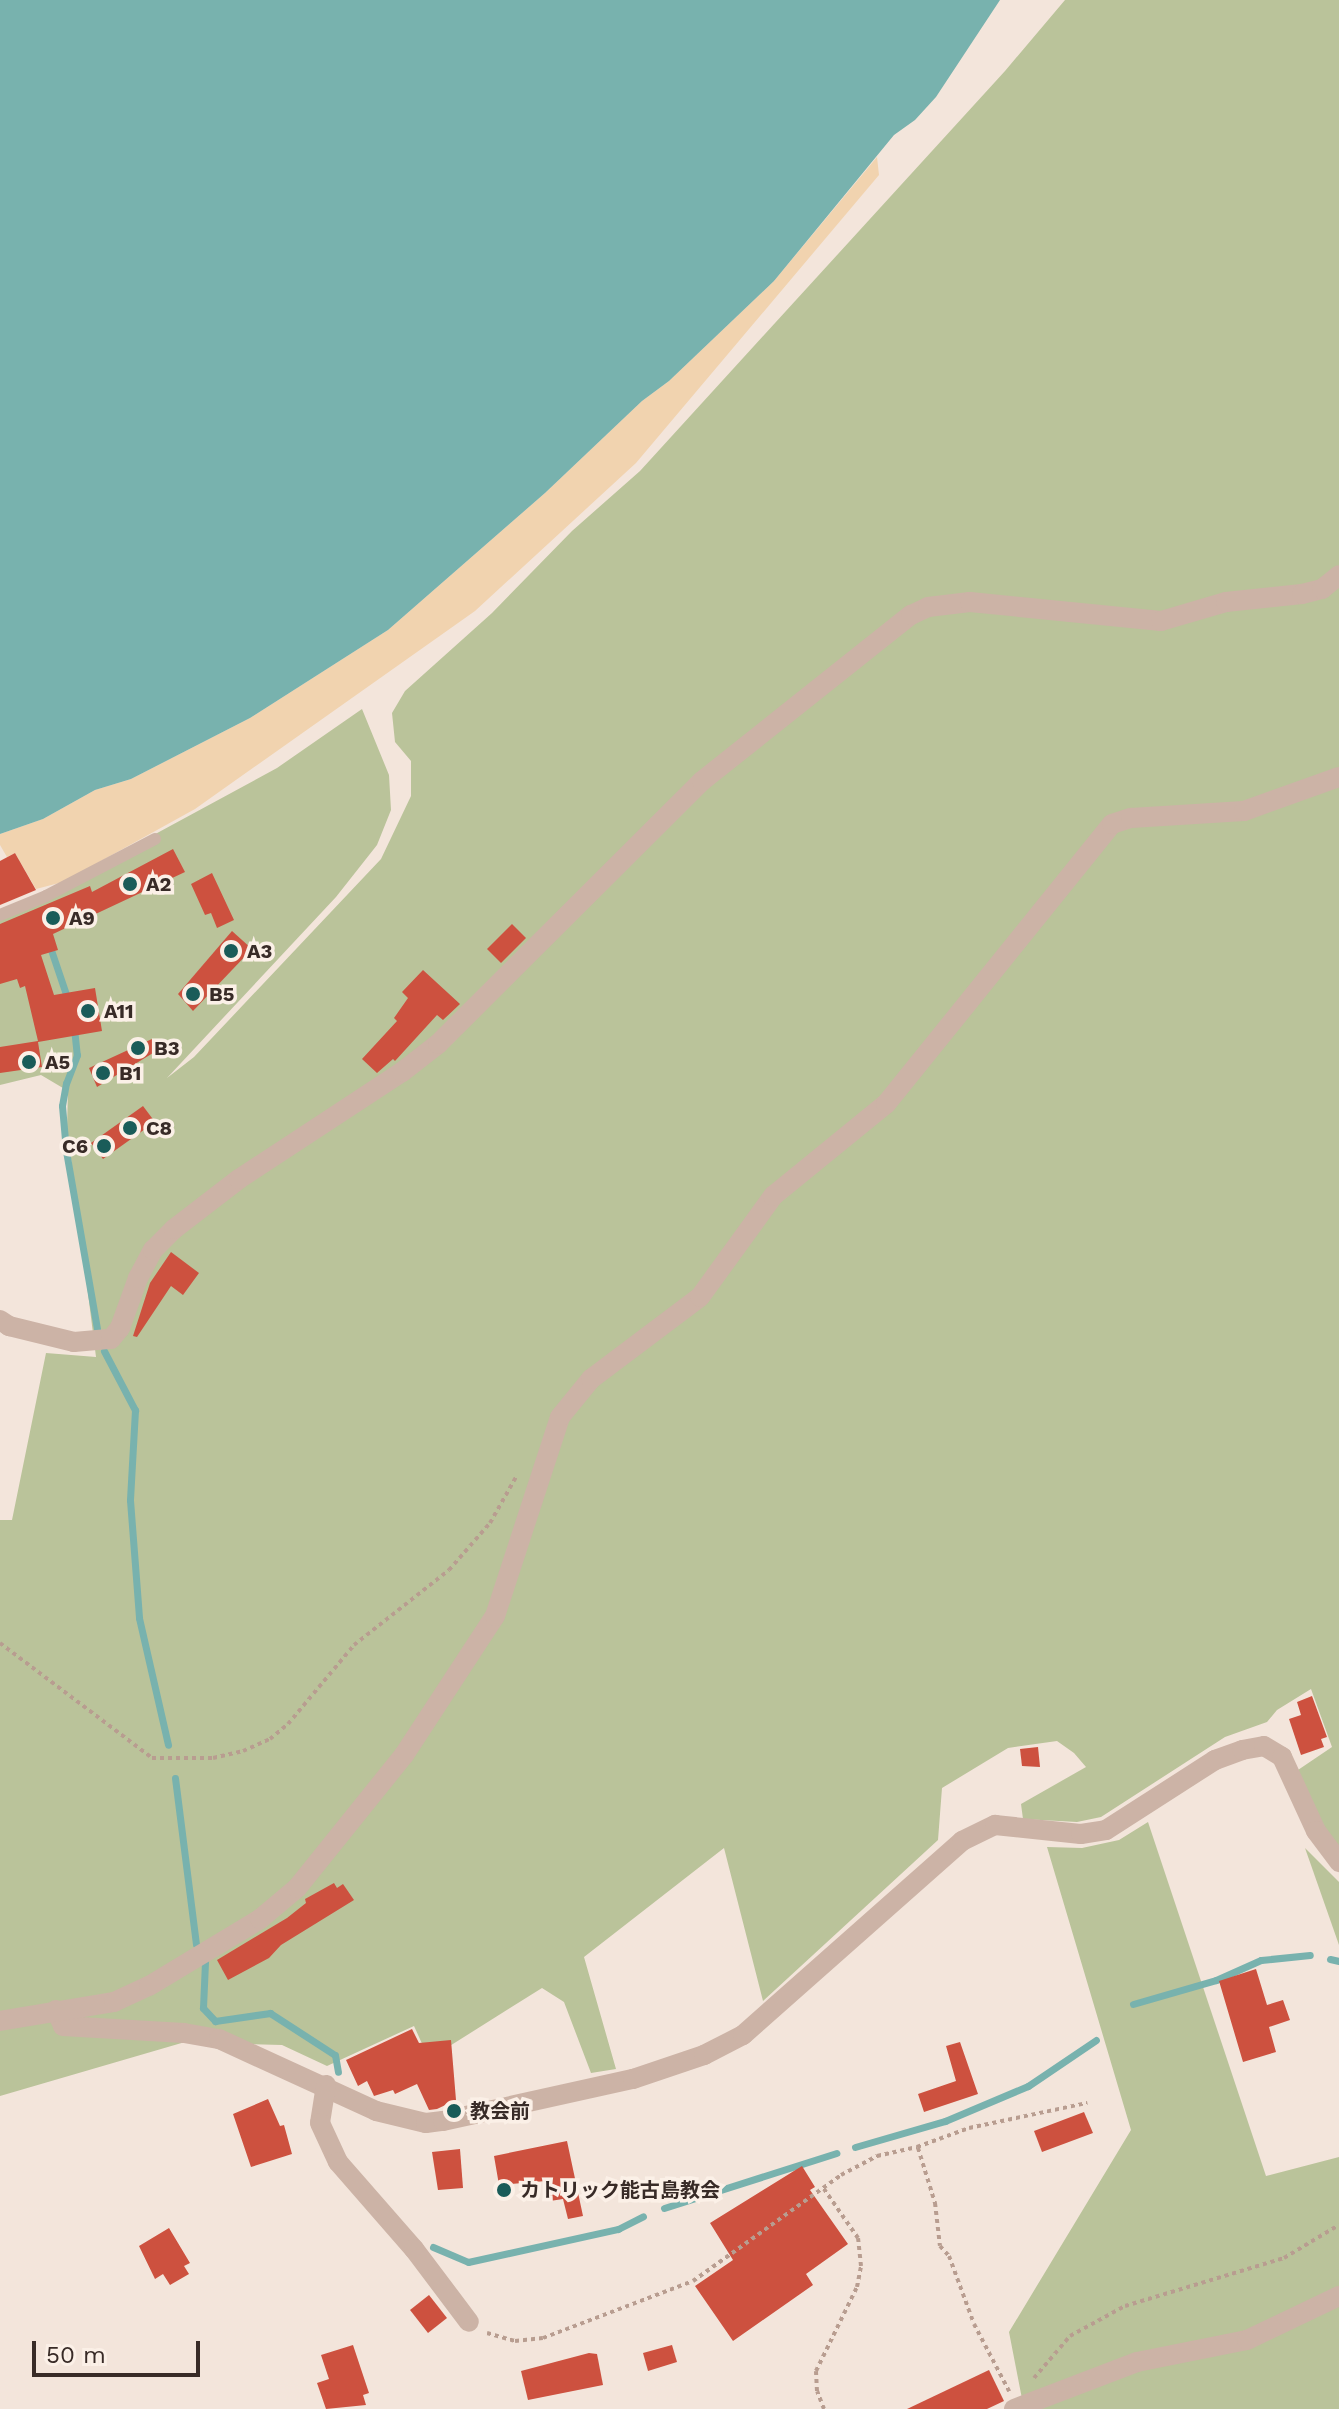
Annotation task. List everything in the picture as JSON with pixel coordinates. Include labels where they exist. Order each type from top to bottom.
[{"type":"street","points":[[0,1320],[9,1326],[74,1342],[111,1339],[120,1328],[138,1278],[153,1250],[174,1229],[239,1179],[402,1072],[438,1044],[702,781],[911,615],[928,607],[970,602],[1161,621],[1226,602],[1322,589],[1339,575]]},
{"type":"street","points":[[0,2021],[114,2002],[149,1986],[260,1919],[297,1888],[404,1755],[495,1616],[560,1417],[591,1379],[700,1297],[773,1196],[886,1104],[1112,824],[1131,818],[1244,811],[1339,777]]},
{"type":"street","points":[[56,2010],[63,2026],[184,2033],[219,2039],[326,2085],[376,2111],[426,2123],[507,2109],[633,2079],[704,2055],[743,2035],[962,1841],[995,1825],[1081,1834],[1106,1830],[1215,1760],[1242,1750],[1264,1746],[1282,1757],[1316,1831],[1339,1862]]},
{"type":"street","points":[[326,2085],[320,2123],[338,2162],[414,2249],[469,2322]]},
{"type":"street","points":[[1016,2408],[1137,2362],[1247,2340],[1339,2296]]},
{"type":"lane","points":[[0,915],[46,896],[155,839]]},
{"type":"path","points":[[0,1643],[152,1758],[213,1758],[243,1751],[270,1739],[288,1724],[354,1645],[449,1570],[490,1523],[521,1470]]},
{"type":"path","points":[[469,2322],[481,2331],[515,2341],[566,2331],[693,2281],[824,2189],[877,2156],[917,2147],[961,2130],[1087,2103]]},
{"type":"path","points":[[917,2147],[935,2203],[940,2246],[949,2256],[974,2324],[1016,2408]]},
{"type":"path","points":[[824,2189],[858,2238],[861,2266],[857,2287],[816,2371],[817,2391],[824,2409]]},
{"type":"path","points":[[1034,2379],[1070,2336],[1125,2306],[1284,2258],[1339,2225]]},
{"type":"green space","points":[[1065,0],[1339,0],[1339,1854],[1295,1772],[1332,1747],[1311,1689],[1277,1710],[1267,1722],[1225,1737],[1101,1817],[1077,1822],[1023,1819],[1021,1804],[1086,1767],[1074,1753],[1057,1741],[1008,1748],[942,1788],[938,1840],[763,2001],[724,1848],[584,1957],[616,2069],[591,2073],[564,2002],[542,1988],[429,2059],[414,2026],[327,2066],[282,2045],[185,2042],[0,2096],[0,1520],[12,1520],[46,1353],[96,1357],[67,1127],[68,1091],[41,1075],[0,1085],[0,910],[63,884],[277,768],[362,709],[389,775],[391,810],[377,845],[336,897],[167,1078],[194,1057],[381,859],[411,796],[411,761],[395,742],[392,713],[405,691],[492,613],[572,531],[640,471],[1005,71]]},
{"type":"green space","points":[[1148,1822],[1266,2176],[1339,2157],[1339,2409],[1024,2409],[1009,2332],[1131,2130],[1047,1847],[1082,1848],[1119,1840]]},
{"type":"green space","points":[[1305,1848],[1339,1882],[1339,1945]]},
{"type":"sand","points":[[877,157],[879,175],[636,463],[475,611],[195,809],[63,882],[36,889],[15,853],[7,857],[0,845],[0,834],[43,819],[95,790],[131,779],[250,718],[388,630],[545,493],[642,401],[669,381],[774,281]]},
{"type":"water","points":[[0,0],[1000,0],[936,97],[915,120],[894,135],[774,281],[669,381],[642,401],[545,493],[388,630],[250,718],[131,779],[95,790],[43,819],[0,834]]},
{"type":"building","points":[[173,849],[185,872],[53,934],[58,950],[41,955],[54,995],[95,988],[102,1031],[38,1042],[42,1067],[0,1073],[0,1047],[38,1041],[25,986],[20,988],[17,979],[0,984],[0,924],[90,886],[92,892]]},
{"type":"building","points":[[15,853],[36,890],[0,905],[0,861]]},
{"type":"building","points":[[212,873],[234,920],[217,928],[211,913],[205,915],[191,884]]},
{"type":"building","points":[[512,924],[526,938],[501,963],[487,949]]},
{"type":"building","points":[[232,931],[252,949],[193,1011],[178,994]]},
{"type":"building","points":[[423,970],[460,1004],[443,1020],[437,1015],[395,1061],[393,1059],[377,1073],[362,1059],[397,1021],[394,1018],[408,998],[402,992]]},
{"type":"building","points":[[152,1039],[158,1050],[97,1087],[89,1068]]},
{"type":"building","points":[[143,1106],[155,1122],[103,1159],[91,1143]]},
{"type":"building","points":[[171,1252],[199,1273],[183,1295],[171,1286],[137,1337],[133,1336],[150,1283]]},
{"type":"building","points":[[1312,1696],[1327,1737],[1321,1739],[1324,1747],[1301,1755],[1289,1719],[1301,1715],[1297,1702]]},
{"type":"building","points":[[1038,1747],[1040,1767],[1022,1766],[1020,1749]]},
{"type":"building","points":[[334,1883],[337,1888],[343,1884],[354,1900],[281,1945],[269,1958],[228,1980],[217,1960],[287,1918],[306,1903],[305,1899]]},
{"type":"building","points":[[1256,1969],[1267,2005],[1283,2000],[1290,2020],[1269,2027],[1276,2052],[1243,2062],[1219,1981]]},
{"type":"building","points":[[412,2029],[419,2043],[451,2040],[456,2100],[437,2109],[429,2110],[417,2084],[395,2094],[393,2090],[374,2096],[367,2081],[358,2086],[346,2060]]},
{"type":"building","points":[[960,2042],[978,2094],[924,2112],[918,2094],[956,2081],[946,2046]]},
{"type":"building","points":[[268,2099],[280,2126],[284,2125],[292,2154],[251,2167],[233,2114]]},
{"type":"building","points":[[1084,2112],[1093,2133],[1042,2152],[1034,2131]]},
{"type":"building","points":[[567,2141],[583,2216],[568,2219],[563,2199],[550,2201],[546,2181],[499,2185],[494,2156]]},
{"type":"building","points":[[460,2149],[463,2188],[438,2190],[432,2152]]},
{"type":"building","points":[[802,2166],[815,2187],[810,2190],[848,2244],[806,2274],[813,2285],[733,2341],[695,2286],[733,2260],[710,2223]]},
{"type":"building","points":[[169,2228],[190,2263],[184,2266],[189,2274],[170,2285],[163,2274],[155,2279],[139,2246]]},
{"type":"building","points":[[429,2295],[447,2318],[428,2333],[410,2310]]},
{"type":"building","points":[[353,2345],[369,2393],[363,2395],[366,2405],[326,2409],[317,2383],[329,2379],[321,2355]]},
{"type":"building","points":[[672,2345],[677,2362],[648,2371],[643,2353]]},
{"type":"building","points":[[589,2353],[597,2354],[603,2385],[528,2400],[521,2371]]},
{"type":"building","points":[[989,2370],[1004,2401],[987,2409],[907,2409]]},
{"type":"waterway","points":[[49,944],[68,1000]]},
{"type":"waterway","points":[[74,1028],[77,1055],[66,1083],[62,1106],[66,1151],[97,1328]]},
{"type":"waterway","points":[[104,1351],[135,1410],[130,1500],[139,1618],[168,1745]]},
{"type":"waterway","points":[[175,1778],[196,1945]]},
{"type":"waterway","points":[[1133,2004],[1216,1980],[1261,1960],[1310,1955]]},
{"type":"waterway","points":[[1330,1959],[1339,1961]]},
{"type":"waterway","points":[[205,1962],[203,2008],[215,2021],[270,2013],[335,2055],[338,2072]]},
{"type":"waterway","points":[[855,2147],[945,2121],[1028,2086],[1096,2040]]},
{"type":"waterway","points":[[664,2208],[836,2153]]},
{"type":"waterway","points":[[433,2247],[468,2262],[618,2229],[643,2216]]},
{"type":"place","name":"A2","points":[[130,884]]},
{"type":"place","name":"A9","points":[[53,918]]},
{"type":"place","name":"A3","points":[[231,951]]},
{"type":"place","name":"B5","points":[[193,994]]},
{"type":"place","name":"A11","points":[[88,1011]]},
{"type":"place","name":"B3","points":[[138,1048]]},
{"type":"place","name":"A5","points":[[29,1062]]},
{"type":"place","name":"B1","points":[[103,1073]]},
{"type":"place","name":"C8","points":[[130,1128]]},
{"type":"place","name":"C6","points":[[104,1146]]},
{"type":"place","name":"教会前","points":[[454,2111]]},
{"type":"place","name":"カトリック能古島教会","points":[[504,2190]]}]
